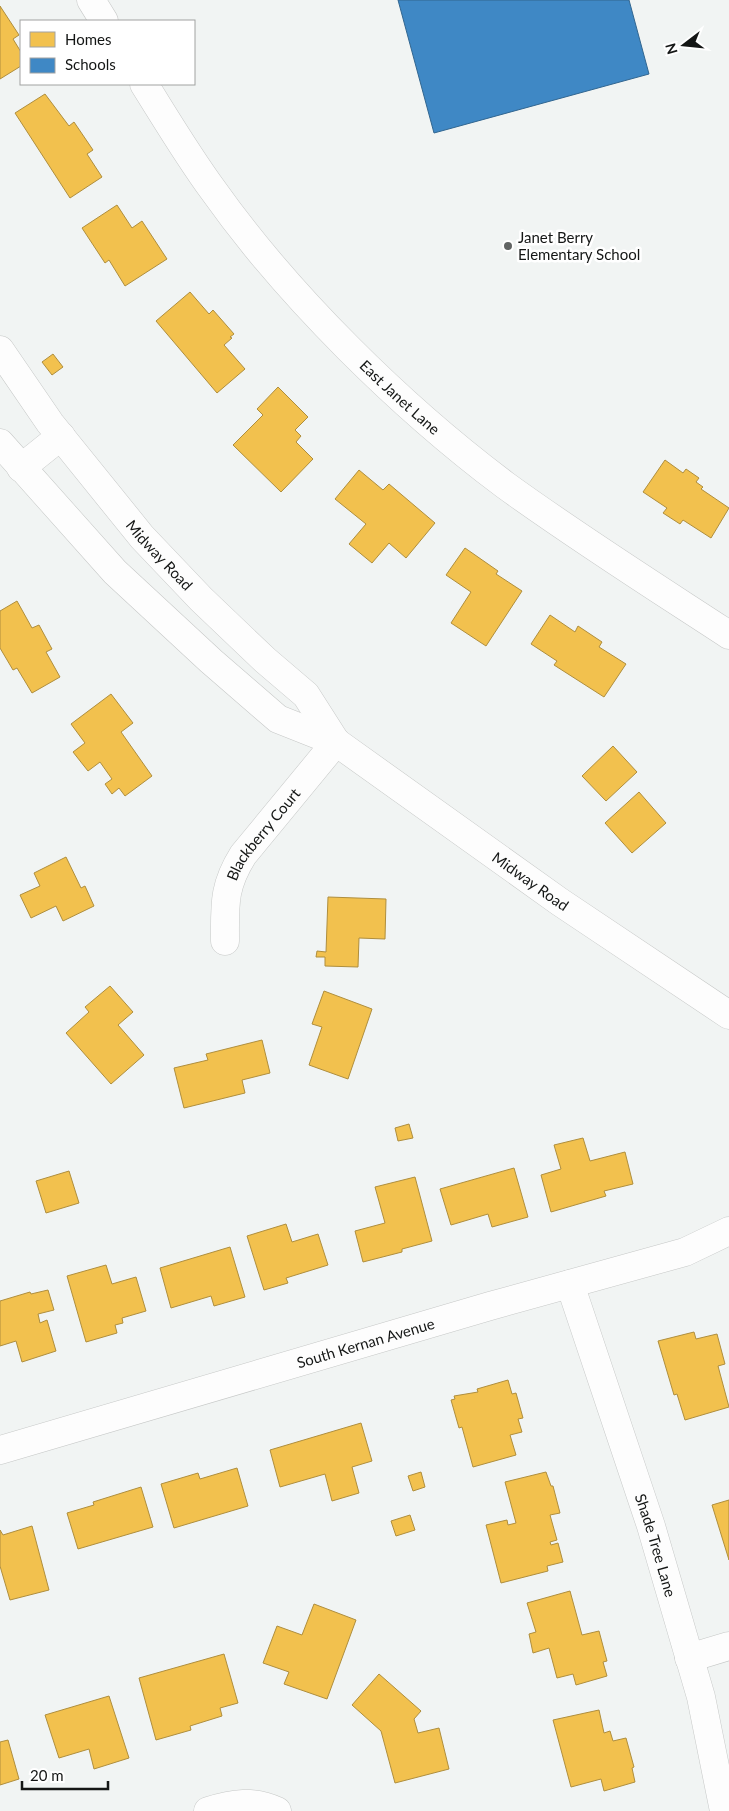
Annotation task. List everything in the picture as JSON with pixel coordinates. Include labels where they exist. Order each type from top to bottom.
[{"type":"street","points":[[91,0],[103,20]]},
{"type":"street","name":"East Janet Lane","points":[[145,85],[213,191],[265,256],[314,312],[380,378],[504,484],[597,550],[729,635]]},
{"type":"street","name":"Midway Road","points":[[0,350],[61,436],[142,537],[201,599],[265,660],[306,695],[336,742]]},
{"type":"street","points":[[21,468],[61,436]]},
{"type":"street","name":"Midway Road","points":[[0,443],[115,572],[211,661],[278,718],[336,742],[560,902],[729,1015]]},
{"type":"street","name":"Blackberry Court","points":[[225,941],[225,894],[233,871],[243,855],[336,742]]},
{"type":"street","name":"South Kernan Avenue","points":[[0,1450],[685,1252],[729,1231]]},
{"type":"street","name":"Shade Tree Lane","points":[[570,1284],[651,1526],[701,1697],[724,1811]]},
{"type":"street","points":[[689,1658],[729,1646]]},
{"type":"street","points":[[208,1811],[242,1804],[261,1804],[277,1811]]},
{"type":"building: Homes","points":[[0,6],[19,35],[13,39],[20,50],[20,67],[0,79]]},
{"type":"building: Homes","points":[[45,94],[69,126],[74,122],[93,150],[87,154],[102,177],[70,198],[15,113]]},
{"type":"building: Homes","points":[[117,205],[132,228],[142,221],[167,259],[125,286],[109,260],[105,263],[82,228]]},
{"type":"building: Homes","points":[[190,292],[209,314],[213,310],[234,334],[224,345],[245,369],[217,393],[156,321]]},
{"type":"building: Homes","points":[[53,354],[63,367],[52,375],[42,362]]},
{"type":"building: Homes","points":[[278,387],[308,417],[295,430],[301,436],[296,442],[313,459],[281,492],[233,445],[263,415],[257,409]]},
{"type":"building: Homes","points":[[665,460],[683,473],[686,469],[699,478],[696,482],[703,487],[701,489],[729,508],[711,538],[683,520],[680,524],[663,513],[667,508],[643,492]]},
{"type":"building: Homes","points":[[359,470],[383,490],[389,484],[435,523],[406,558],[389,543],[372,563],[349,544],[366,524],[335,499]]},
{"type":"building: Homes","points":[[465,548],[498,571],[496,574],[522,591],[486,646],[451,623],[471,592],[446,575]]},
{"type":"building: Homes","points":[[17,601],[32,628],[39,625],[52,649],[46,652],[60,677],[32,693],[17,668],[13,670],[0,648],[0,611]]},
{"type":"building: Homes","points":[[550,615],[575,632],[578,626],[602,642],[599,647],[626,664],[604,697],[554,665],[557,661],[531,644]]},
{"type":"building: Homes","points":[[111,694],[133,723],[121,732],[152,776],[125,796],[119,788],[112,794],[105,784],[112,779],[100,762],[88,771],[73,752],[85,743],[71,724]]},
{"type":"building: Homes","points":[[613,746],[637,772],[606,801],[582,776]]},
{"type":"building: Homes","points":[[639,792],[666,823],[632,853],[605,823]]},
{"type":"building: Homes","points":[[66,857],[81,888],[85,886],[94,906],[63,921],[56,906],[31,918],[20,895],[40,886],[34,873]]},
{"type":"building: Homes","points":[[328,897],[386,899],[385,939],[359,938],[358,967],[325,966],[325,957],[316,957],[317,951],[326,952]]},
{"type":"building: Homes","points":[[110,986],[133,1012],[118,1025],[144,1055],[111,1084],[66,1033],[89,1012],[85,1007]]},
{"type":"building: Homes","points":[[324,991],[372,1009],[348,1079],[309,1065],[322,1027],[312,1024]]},
{"type":"building: Homes","points":[[262,1040],[270,1073],[242,1080],[245,1093],[184,1108],[174,1068],[208,1060],[206,1054]]},
{"type":"building: Homes","points":[[409,1124],[413,1138],[398,1141],[395,1128]]},
{"type":"building: Homes","points":[[583,1138],[590,1161],[625,1152],[633,1184],[604,1191],[606,1196],[551,1212],[541,1175],[561,1169],[554,1145]]},
{"type":"building: Homes","points":[[514,1168],[528,1217],[492,1227],[488,1214],[451,1225],[440,1189]]},
{"type":"building: Homes","points":[[69,1171],[79,1203],[46,1213],[36,1181]]},
{"type":"building: Homes","points":[[415,1177],[432,1241],[402,1249],[402,1252],[363,1262],[355,1231],[385,1223],[375,1187]]},
{"type":"building: Homes","points":[[286,1224],[292,1242],[318,1234],[328,1265],[286,1278],[288,1283],[264,1290],[247,1236]]},
{"type":"building: Homes","points":[[230,1247],[245,1297],[214,1306],[211,1296],[171,1308],[160,1268]]},
{"type":"building: Homes","points":[[106,1265],[112,1284],[136,1277],[146,1311],[122,1318],[123,1323],[115,1325],[117,1333],[86,1342],[67,1276]]},
{"type":"building: Homes","points":[[48,1290],[54,1310],[38,1314],[40,1323],[47,1320],[56,1351],[22,1362],[16,1341],[0,1346],[0,1301],[30,1292],[31,1294]]},
{"type":"building: Homes","points":[[694,1332],[696,1339],[717,1334],[725,1364],[718,1366],[729,1407],[685,1420],[677,1394],[674,1395],[658,1341]]},
{"type":"building: Homes","points":[[508,1380],[512,1394],[516,1393],[523,1418],[518,1419],[522,1432],[510,1435],[516,1455],[473,1467],[462,1427],[459,1428],[451,1400],[455,1399],[454,1396],[478,1392],[477,1389]]},
{"type":"building: Homes","points":[[361,1423],[372,1461],[352,1467],[359,1493],[332,1501],[325,1474],[280,1487],[270,1450]]},
{"type":"building: Homes","points":[[237,1468],[248,1506],[174,1528],[161,1484],[198,1473],[200,1479]]},
{"type":"building: Homes","points":[[421,1472],[425,1487],[413,1491],[408,1476]]},
{"type":"building: Homes","points":[[546,1472],[551,1486],[553,1486],[560,1513],[550,1515],[557,1540],[550,1542],[551,1545],[558,1543],[563,1562],[547,1566],[548,1571],[501,1583],[486,1525],[507,1520],[508,1525],[516,1523],[505,1482]]},
{"type":"building: Homes","points":[[141,1487],[153,1527],[78,1549],[67,1513],[94,1505],[93,1502]]},
{"type":"building: Homes","points":[[729,1500],[729,1560],[712,1505]]},
{"type":"building: Homes","points":[[410,1515],[415,1530],[396,1536],[391,1521]]},
{"type":"building: Homes","points":[[32,1526],[49,1590],[10,1600],[0,1566],[0,1530],[3,1535]]},
{"type":"building: Homes","points":[[570,1591],[582,1635],[599,1631],[607,1661],[603,1662],[607,1676],[576,1685],[573,1674],[557,1678],[549,1648],[533,1653],[529,1634],[536,1632],[527,1603]]},
{"type":"building: Homes","points":[[314,1604],[356,1620],[327,1699],[284,1684],[289,1672],[263,1663],[277,1626],[302,1635]]},
{"type":"building: Homes","points":[[224,1654],[238,1703],[220,1708],[222,1716],[190,1726],[191,1730],[156,1740],[139,1678]]},
{"type":"building: Homes","points":[[379,1674],[421,1711],[414,1719],[418,1733],[439,1728],[449,1769],[395,1783],[381,1731],[352,1705]]},
{"type":"building: Homes","points":[[109,1696],[129,1758],[94,1769],[89,1749],[59,1758],[45,1715]]},
{"type":"building: Homes","points":[[599,1710],[604,1733],[610,1731],[613,1741],[626,1738],[634,1767],[632,1768],[635,1782],[604,1791],[601,1779],[571,1787],[553,1720]]},
{"type":"building: Homes","points":[[8,1740],[19,1779],[0,1785],[0,1742]]},
{"type":"building: Schools","points":[[398,0],[629,0],[649,74],[434,133]]},
{"type":"place","name":"Janet Berry Elementary School","points":[[508,246]]}]
